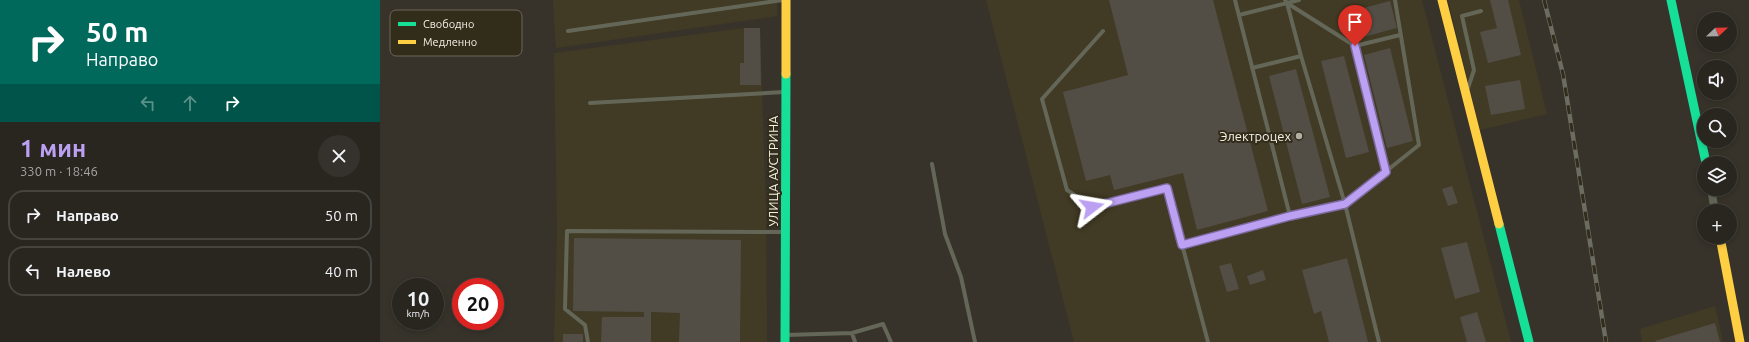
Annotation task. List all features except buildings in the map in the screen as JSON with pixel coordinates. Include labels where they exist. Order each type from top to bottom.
[{"type":"street","name":"УЛИЦА АУСТРИНА","points":[[785,338],[786,0]]},
{"type":"street","points":[[1442,0],[1529,342]]},
{"type":"street","points":[[1671,0],[1704,156]]},
{"type":"street","points":[[1721,244],[1740,342]]},
{"type":"lane","points":[[568,31],[783,0]]},
{"type":"lane","points":[[1235,0],[1290,216]]},
{"type":"lane","points":[[1239,15],[1286,2],[1299,0]]},
{"type":"lane","points":[[1182,245],[1290,216],[1345,204],[1420,145],[1395,0]]},
{"type":"lane","points":[[1286,2],[1355,46],[1386,172]]},
{"type":"lane","points":[[1286,2],[1345,204],[1379,342]]},
{"type":"lane","points":[[1466,94],[1474,70],[1462,16],[1481,11]]},
{"type":"lane","points":[[1103,31],[1042,99],[1067,190],[1092,207],[1167,188],[1208,342]]},
{"type":"lane","points":[[1355,46],[1400,35]]},
{"type":"lane","points":[[1252,68],[1301,56]]},
{"type":"lane","points":[[590,103],[786,92]]},
{"type":"lane","points":[[932,164],[945,234],[961,277],[975,342]]},
{"type":"lane","points":[[588,342],[585,325],[565,309],[567,231],[786,232]]},
{"type":"lane","points":[[785,338],[852,333],[884,324],[891,342]]},
{"type":"lane","points":[[852,333],[855,342]]},
{"type":"shaded area","points":[[553,0],[777,0],[777,16],[556,48]]},
{"type":"shaded area","points":[[986,0],[1422,0],[1511,342],[1074,342]]},
{"type":"shaded area","points":[[1448,0],[1519,0],[1547,114],[1480,130]]},
{"type":"shaded area","points":[[744,28],[760,28],[766,211],[767,342],[554,342],[557,229],[554,53]]},
{"type":"shaded area","points":[[1715,306],[1723,342],[1642,342],[1640,329]]},
{"type":"railway","points":[[1544,0],[1563,74],[1606,342]]},
{"type":"traffic: fast","points":[[1671,0],[1704,156]]},
{"type":"traffic: fast","points":[[785,342],[786,74]]},
{"type":"traffic: fast","points":[[1499,224],[1529,342]]},
{"type":"traffic: slow","points":[[786,0],[786,74]]},
{"type":"traffic: slow","points":[[1442,0],[1499,224]]},
{"type":"traffic: slow","points":[[1721,244],[1740,342]]},
{"type":"place","name":"Электроцех","points":[[1299,136]]},
{"type":"route","points":[[1092,207],[1167,188],[1182,245],[1290,216],[1345,204],[1386,172],[1355,46]]}]
